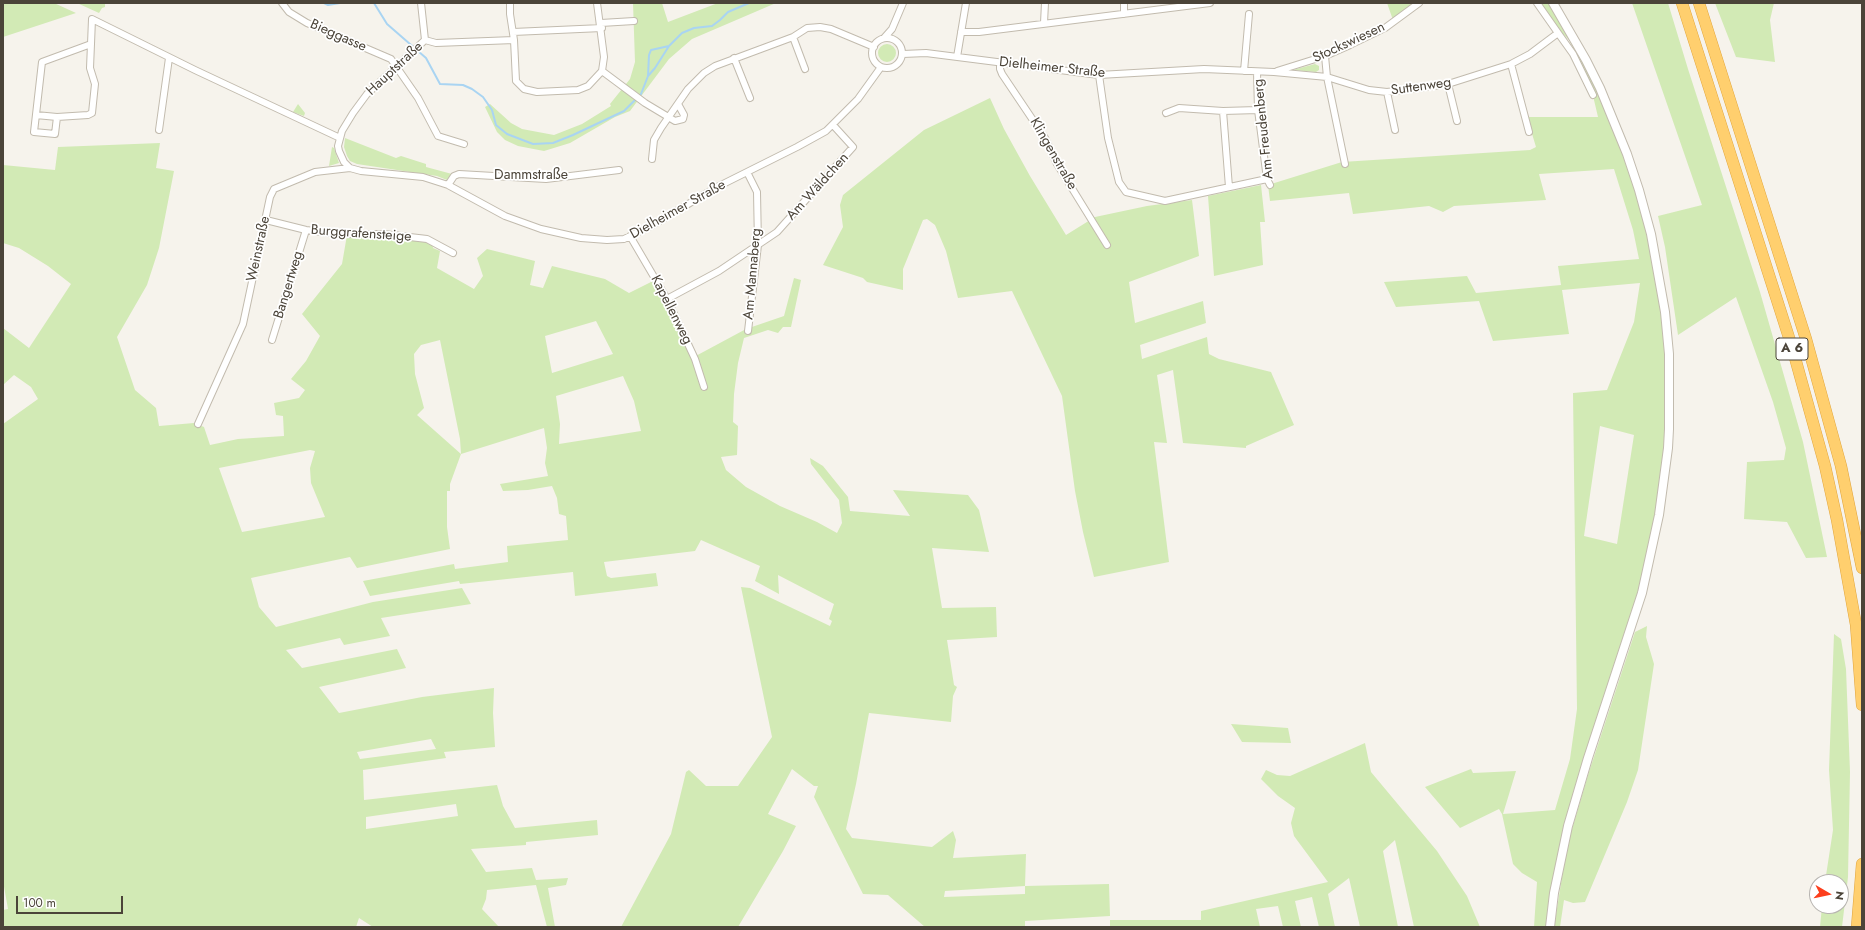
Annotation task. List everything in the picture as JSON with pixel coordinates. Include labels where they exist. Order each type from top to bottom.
[{"type":"highway","name":"A 6","points":[[1682,3],[1792,347],[1822,452],[1838,520],[1856,626],[1862,705]]},
{"type":"highway","name":"A 6","points":[[1699,3],[1806,339],[1841,466],[1862,568]]},
{"type":"highway","points":[[1857,927],[1862,864]]},
{"type":"street","name":"Bieggasse","points":[[282,3],[289,12],[307,23],[391,59],[418,98],[438,136],[464,144]]},
{"type":"street","name":"Hauptstraße","points":[[340,138],[353,113],[367,94],[424,42],[421,3]]},
{"type":"street","points":[[510,3],[516,80],[519,85],[530,92],[578,90],[588,86],[602,71],[604,57],[597,3]]},
{"type":"street","points":[[892,29],[895,40],[901,46],[903,54],[898,64],[887,68],[881,67],[875,62],[872,55],[874,47],[878,41],[884,38],[892,29],[903,3]]},
{"type":"street","points":[[957,57],[966,3]]},
{"type":"street","points":[[1044,23],[1045,3]]},
{"type":"street","points":[[1124,3],[1124,14]]},
{"type":"street","points":[[961,32],[979,32],[1210,3]]},
{"type":"street","name":"Stockswiesen","points":[[1274,72],[1325,56],[1385,28],[1419,3]]},
{"type":"street","points":[[1537,3],[1573,54],[1594,95]]},
{"type":"street","points":[[1550,927],[1554,893],[1568,826],[1588,758],[1642,592],[1659,515],[1668,448],[1669,429],[1669,354],[1665,312],[1651,234],[1640,190],[1628,154],[1600,88],[1586,60],[1553,3]]},
{"type":"street","points":[[1244,71],[1250,14]]},
{"type":"street","points":[[36,115],[57,117],[88,115],[92,113],[95,84],[90,68],[92,19],[169,58],[340,138],[339,151],[344,162],[350,168]]},
{"type":"street","points":[[513,32],[601,26],[634,21]]},
{"type":"street","points":[[652,158],[654,140],[668,118],[688,89],[704,73],[715,66],[793,36],[807,28],[820,27],[839,31],[874,47]]},
{"type":"street","name":"Suttenweg","points":[[1274,72],[1327,77],[1369,90],[1387,92],[1448,84],[1511,64],[1530,54],[1558,33]]},
{"type":"street","points":[[793,36],[805,69]]},
{"type":"street","points":[[884,38],[895,40]]},
{"type":"street","points":[[424,42],[436,43],[514,40]]},
{"type":"street","points":[[57,117],[55,134],[34,132],[42,62],[91,44]]},
{"type":"street","name":"Dielheimer Straße","points":[[903,54],[926,53],[1099,75],[1204,69],[1274,72]]},
{"type":"street","points":[[1325,56],[1327,77],[1345,164]]},
{"type":"street","points":[[159,130],[169,58]]},
{"type":"street","points":[[734,58],[750,98]]},
{"type":"street","name":"Klingenstraße","points":[[1000,63],[1002,74],[1045,138],[1057,164],[1106,245]]},
{"type":"street","points":[[1511,64],[1529,132]]},
{"type":"street","name":"Dielheimer Straße","points":[[350,168],[361,171],[423,177],[448,185],[505,216],[541,229],[581,238],[624,240],[747,172],[826,131],[858,98],[881,67]]},
{"type":"street","points":[[602,71],[645,103],[674,121],[683,119],[684,115],[678,104]]},
{"type":"street","name":"Am Freudenberg","points":[[1257,72],[1258,110],[1267,179],[1270,185]]},
{"type":"street","points":[[1099,75],[1108,138],[1118,182],[1126,192],[1165,201],[1267,179]]},
{"type":"street","points":[[1448,84],[1457,121]]},
{"type":"street","points":[[1387,92],[1395,130]]},
{"type":"street","points":[[1166,113],[1179,108],[1223,111],[1258,110]]},
{"type":"street","points":[[1223,111],[1229,187]]},
{"type":"street","name":"Am Wäldchen","points":[[758,246],[777,232],[854,147],[833,125]]},
{"type":"street","name":"Weinstraße","points":[[198,424],[243,324],[270,197],[274,189],[315,172],[350,168]]},
{"type":"street","name":"Dammstraße","points":[[448,185],[454,176],[459,174],[546,179],[619,170]]},
{"type":"street","name":"Am Mannaberg","points":[[747,172],[757,192],[758,246],[748,331]]},
{"type":"street","name":"Burggrafensteige","points":[[266,220],[306,230],[339,234],[384,234],[427,239],[453,253]]},
{"type":"street","name":"Bangertweg","points":[[272,340],[306,230]]},
{"type":"street","name":"Kapellenweg","points":[[630,236],[667,299],[695,359],[704,388]]},
{"type":"street","points":[[667,299],[719,271],[758,246]]},
{"type":"green space","points":[[3,3],[54,3],[76,13],[3,37]]},
{"type":"green space","points":[[77,3],[105,3],[105,7],[102,8],[99,13]]},
{"type":"green space","points":[[633,3],[662,3],[668,22],[718,3],[776,3],[692,39],[669,59],[630,111],[615,117],[570,143],[544,151],[518,146],[505,140],[497,132],[485,107],[490,104],[511,123],[522,129],[554,135],[582,124],[611,106],[610,104],[630,79],[635,62]]},
{"type":"green space","points":[[1387,3],[1413,3],[1393,20]]},
{"type":"green space","points":[[1540,3],[1548,3],[1570,35],[1597,88],[1627,164],[1649,238],[1662,318],[1666,364],[1665,451],[1648,561],[1562,835],[1551,887],[1546,927],[1534,927],[1537,882],[1522,873],[1513,864],[1502,814],[1499,809],[1460,828],[1425,787],[1471,769],[1473,773],[1516,771],[1503,814],[1555,810],[1570,759],[1577,709],[1573,393],[1607,390],[1634,322],[1640,283],[1562,290],[1569,334],[1493,341],[1479,301],[1396,307],[1384,282],[1467,276],[1476,293],[1561,285],[1558,266],[1639,259],[1633,230],[1614,169],[1539,174],[1546,200],[1454,206],[1443,212],[1429,206],[1353,214],[1349,193],[1270,201],[1268,185],[1342,162],[1530,150],[1536,147],[1527,117],[1598,117],[1590,83],[1579,58],[1569,40],[1558,29]],"holes":[[[1600,426],[1634,435],[1617,544],[1584,536]]]},
{"type":"green space","points":[[1632,3],[1668,3],[1760,292],[1803,442],[1827,557],[1806,558],[1787,522],[1744,519],[1747,462],[1784,460],[1786,448],[1773,402],[1736,297],[1678,335],[1665,247],[1658,216],[1702,205]]},
{"type":"green space","points":[[1715,3],[1774,3],[1770,20],[1775,62],[1736,57]]},
{"type":"green space","points":[[887,44],[893,47],[896,53],[893,59],[887,62],[881,59],[878,53],[881,47]]},
{"type":"green space","points":[[1315,64],[1319,66],[1319,70],[1316,72],[1293,70]]},
{"type":"green space","points":[[990,98],[1004,129],[1030,176],[1066,235],[1095,217],[1147,206],[1192,200],[1199,256],[1129,282],[1135,323],[1203,301],[1206,323],[1140,345],[1142,359],[1207,337],[1209,354],[1219,359],[1271,372],[1294,425],[1246,446],[1246,448],[1183,443],[1173,370],[1157,375],[1167,443],[1154,442],[1169,562],[1094,577],[1075,491],[1062,396],[1012,291],[958,298],[946,251],[935,225],[927,219],[923,220],[903,269],[903,290],[867,282],[863,278],[823,265],[843,227],[840,205],[843,195],[924,130]]},
{"type":"green space","points":[[298,104],[305,113],[304,116],[293,112]]},
{"type":"green space","points":[[345,138],[396,158],[401,156],[426,164],[426,167],[452,174],[447,180],[437,176],[357,164],[350,161],[347,156],[344,147]]},
{"type":"green space","points":[[160,143],[156,168],[174,171],[159,248],[147,285],[117,337],[135,390],[156,408],[159,426],[194,423],[204,427],[210,445],[238,439],[284,436],[283,416],[276,415],[274,403],[299,398],[305,390],[291,379],[306,361],[320,336],[302,314],[342,264],[347,235],[382,236],[432,243],[433,248],[440,251],[437,268],[474,289],[483,276],[477,258],[487,249],[535,261],[530,285],[543,288],[552,266],[605,279],[629,293],[653,281],[669,307],[692,358],[746,329],[784,316],[794,278],[801,280],[791,327],[783,327],[778,333],[768,330],[744,338],[738,363],[734,394],[733,422],[738,426],[737,455],[721,457],[726,470],[746,487],[780,506],[817,522],[837,533],[842,523],[839,500],[811,464],[810,458],[823,466],[848,497],[850,511],[910,516],[893,490],[968,495],[979,510],[989,552],[932,548],[942,608],[996,607],[997,637],[947,640],[954,685],[957,687],[953,696],[951,722],[869,713],[846,829],[852,838],[932,847],[953,831],[956,840],[953,858],[1026,854],[1025,886],[1109,884],[1110,916],[1025,921],[1025,927],[925,927],[888,895],[863,894],[814,797],[818,786],[814,786],[792,769],[768,814],[796,826],[738,927],[621,927],[671,834],[686,772],[689,770],[706,786],[738,786],[772,737],[741,587],[750,588],[830,626],[832,621],[829,619],[834,604],[778,575],[779,594],[755,581],[760,566],[701,540],[695,551],[604,562],[607,576],[611,578],[656,573],[658,586],[575,596],[573,572],[460,584],[459,581],[370,596],[363,581],[454,564],[455,569],[508,562],[507,546],[568,540],[566,516],[559,514],[557,498],[552,486],[528,490],[503,491],[500,484],[548,476],[545,463],[547,448],[544,428],[461,454],[450,484],[450,491],[447,491],[447,527],[450,549],[357,568],[350,557],[251,578],[259,607],[276,627],[373,602],[462,588],[471,604],[381,618],[390,636],[344,645],[340,638],[286,650],[302,668],[397,649],[406,668],[319,687],[339,713],[422,697],[494,688],[493,713],[495,747],[444,752],[446,758],[363,770],[364,800],[497,785],[503,806],[515,828],[597,820],[598,835],[526,842],[526,845],[471,849],[486,872],[532,868],[536,880],[568,878],[566,885],[548,888],[555,927],[547,927],[536,885],[487,890],[486,899],[482,909],[499,927],[373,927],[359,918],[356,927],[3,927],[3,910],[8,909],[3,881],[3,424],[38,399],[31,387],[14,375],[3,385],[3,328],[29,348],[71,284],[48,266],[19,248],[3,243],[3,165],[55,170],[58,147]],"holes":[[[596,321],[613,354],[552,373],[545,336]],[[440,340],[460,439],[461,454],[417,415],[424,408],[415,374],[414,354],[421,345]],[[623,376],[634,401],[641,431],[559,444],[560,424],[556,396]],[[310,450],[315,451],[310,468],[311,483],[325,517],[242,532],[219,468]],[[431,739],[436,749],[360,759],[357,752]],[[456,804],[458,816],[366,829],[366,817]],[[1025,886],[1025,894],[944,897],[945,891]]]},
{"type":"green space","points":[[332,147],[334,148],[339,163],[329,166]]},
{"type":"green space","points":[[1261,185],[1265,222],[1260,222],[1263,265],[1214,276],[1208,196]]},
{"type":"green space","points":[[1647,626],[1646,637],[1654,664],[1638,770],[1627,802],[1585,902],[1573,903],[1564,900],[1560,927],[1554,927],[1567,846],[1588,775],[1635,632]]},
{"type":"green space","points":[[1834,634],[1841,639],[1846,669],[1850,772],[1848,874],[1826,874],[1833,830],[1829,770]]},
{"type":"green space","points":[[1231,724],[1288,728],[1291,743],[1242,742]]},
{"type":"green space","points":[[1365,743],[1371,772],[1437,851],[1467,896],[1480,927],[1414,927],[1395,840],[1383,851],[1398,927],[1360,927],[1349,878],[1328,894],[1335,927],[1319,927],[1312,897],[1295,901],[1301,927],[1283,927],[1278,906],[1256,909],[1260,927],[1110,927],[1110,920],[1201,920],[1201,911],[1328,882],[1294,836],[1291,823],[1295,808],[1278,796],[1261,779],[1266,770],[1277,775],[1290,776]]},
{"type":"green space","points":[[1821,914],[1844,914],[1842,927],[1820,927]]},
{"type":"waterway","points":[[324,3],[328,5],[340,3]]},
{"type":"waterway","points":[[374,3],[387,24],[426,58],[440,84],[463,85],[472,89],[483,97],[492,110],[496,125],[507,134],[533,144],[553,143],[624,111],[641,94],[648,76],[669,46],[682,33],[694,28],[712,26],[728,12],[749,3]]},
{"type":"waterway","points":[[648,76],[649,55],[651,50],[669,46]]}]
